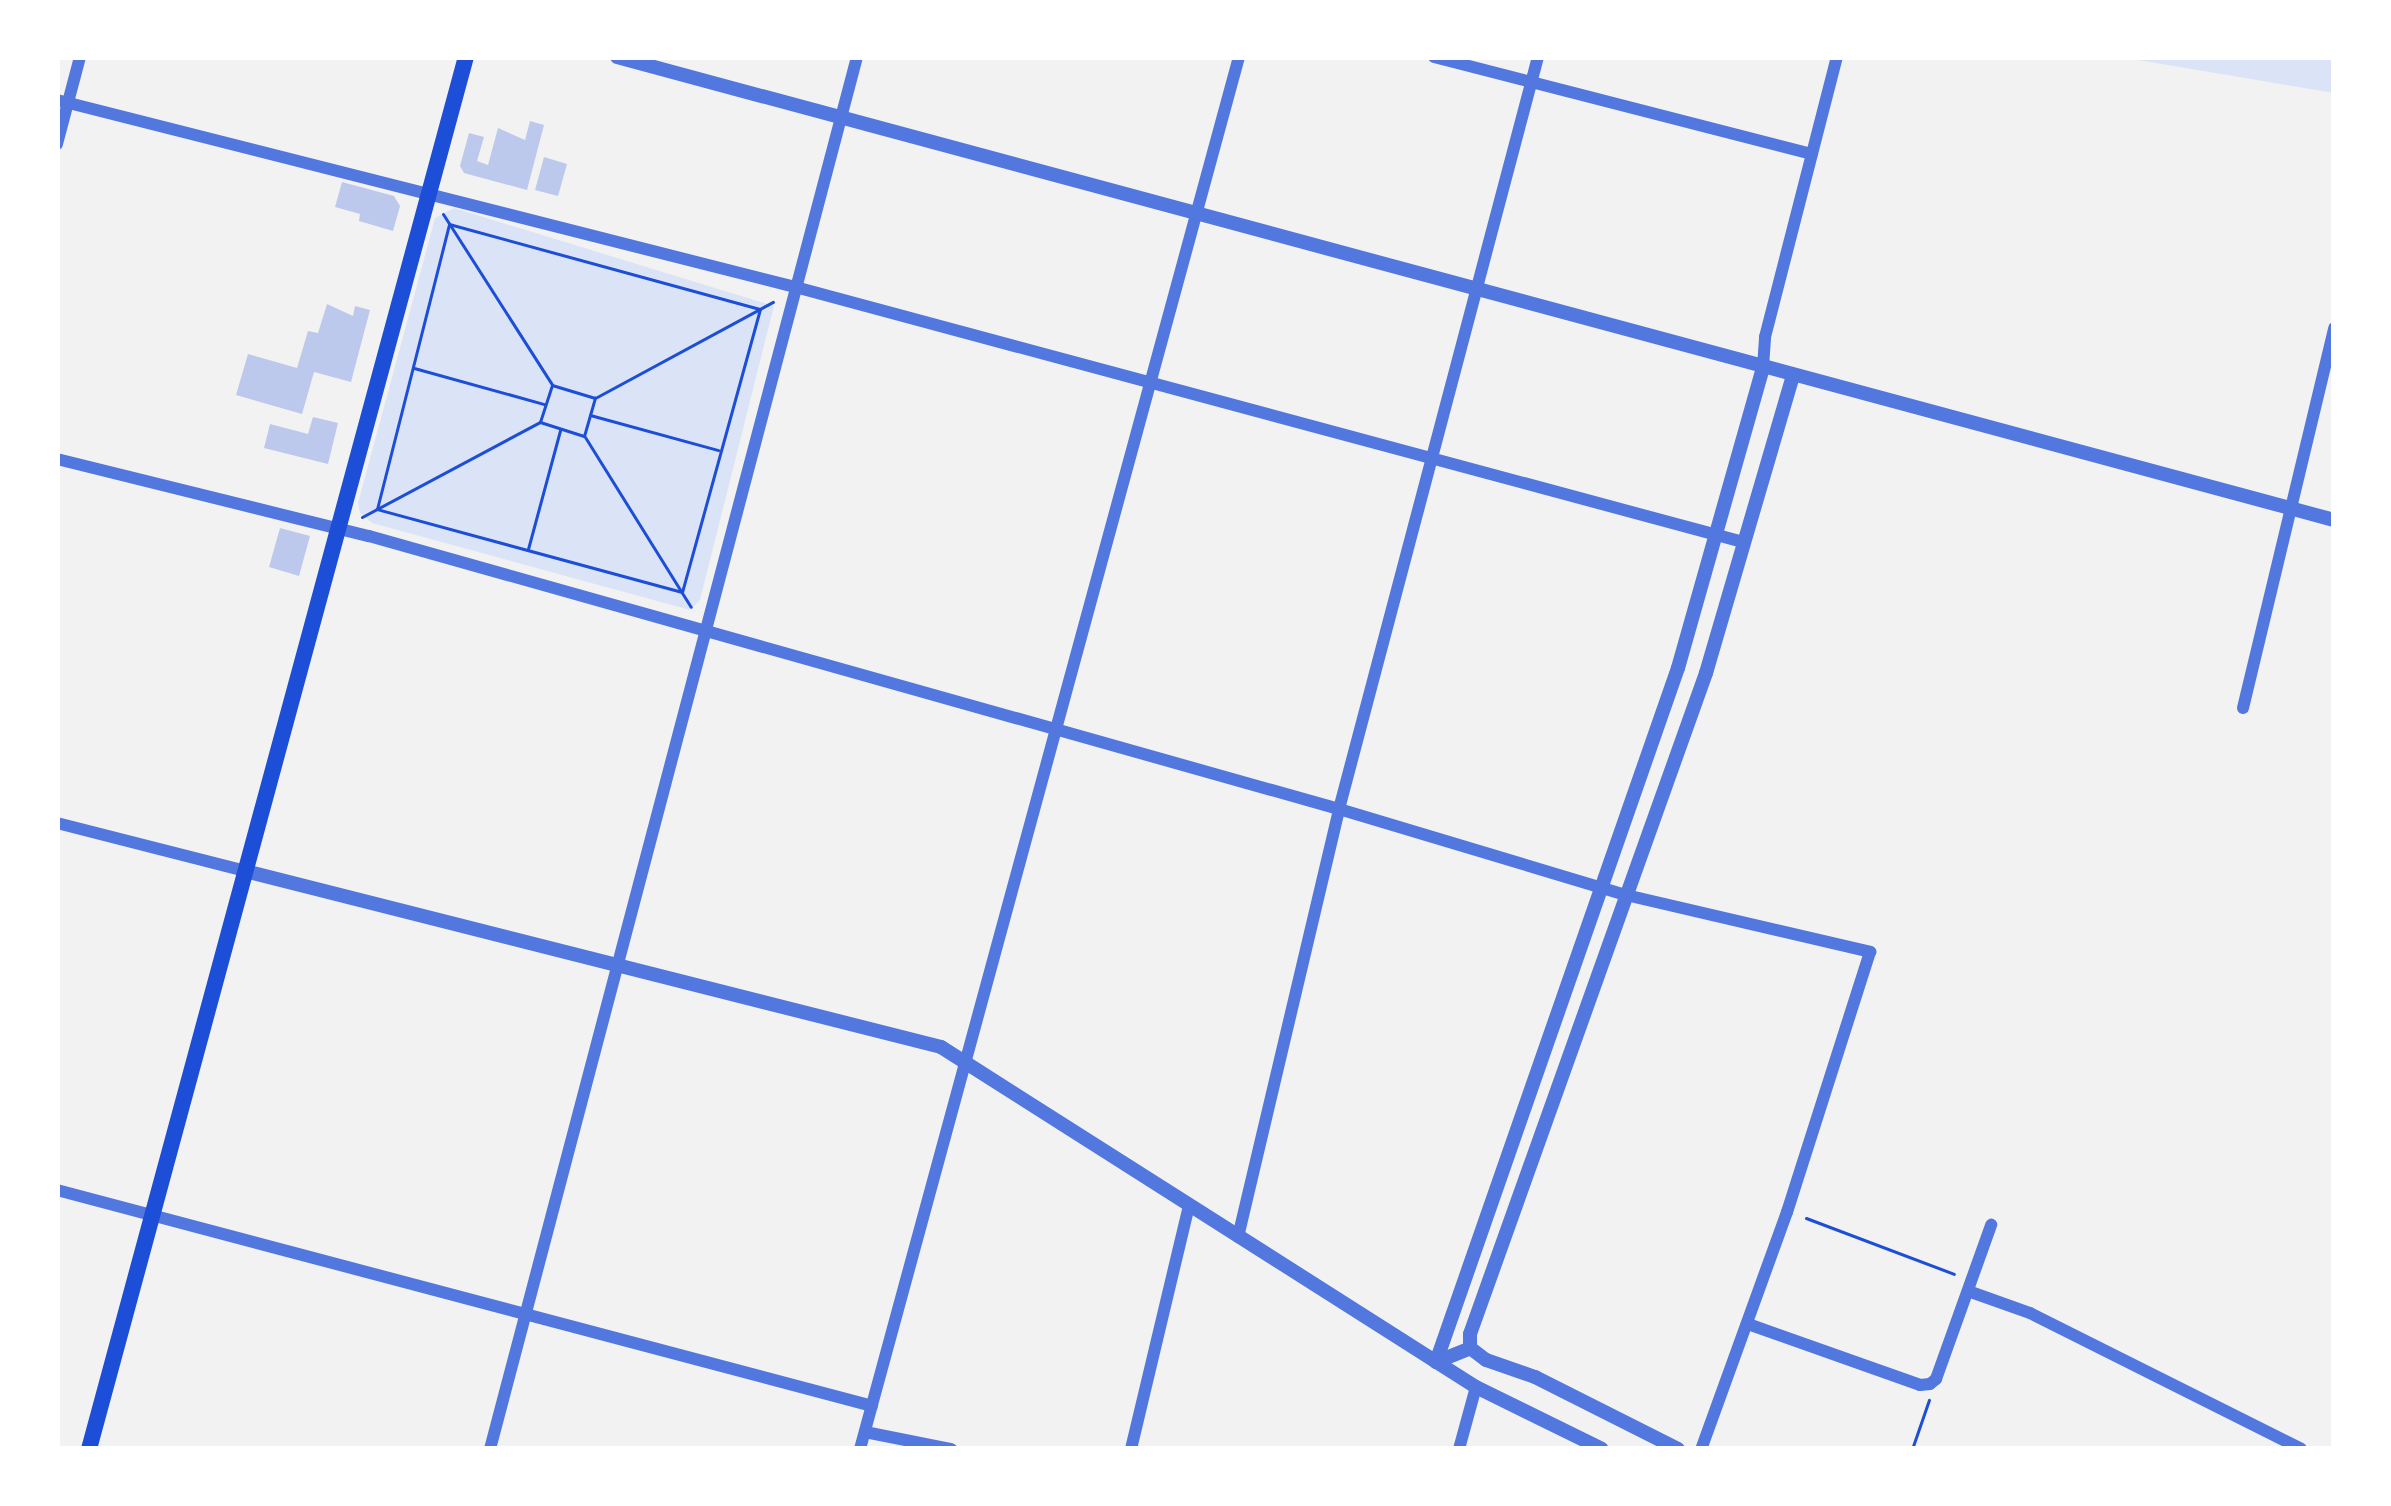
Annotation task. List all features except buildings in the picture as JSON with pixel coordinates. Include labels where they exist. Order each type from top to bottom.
[{"type":"main road","points":[[89,1449],[466,57]]},
{"type":"street","points":[[57,144],[63,101],[80,57]]},
{"type":"street","points":[[617,57],[2334,520]]},
{"type":"street","points":[[490,1449],[857,57]]},
{"type":"street","points":[[860,1449],[1239,57]]},
{"type":"street","points":[[1434,57],[1812,154]]},
{"type":"street","points":[[1238,1237],[1339,809],[1538,57]]},
{"type":"street","points":[[1436,1362],[1678,668],[1763,367],[1765,338],[1837,57]]},
{"type":"street","points":[[63,101],[799,288],[1743,542]]},
{"type":"street","points":[[2243,708],[2334,328]]},
{"type":"street","points":[[1470,1348],[1474,1319],[1706,673],[1792,375]]},
{"type":"street","points":[[57,460],[339,529],[1339,809],[1626,896],[1870,952],[1787,1211],[1701,1449]]},
{"type":"street","points":[[57,823],[941,1047],[1476,1387],[1602,1449]]},
{"type":"street","points":[[57,1190],[872,1406]]},
{"type":"street","points":[[1131,1449],[1189,1205]]},
{"type":"street","points":[[1748,1324],[1920,1385],[1936,1379],[1991,1226]]},
{"type":"street","points":[[1970,1285],[2285,1446],[2300,1449]]},
{"type":"street","points":[[1436,1362],[1470,1348]]},
{"type":"street","points":[[1470,1348],[1486,1360],[1535,1377],[1678,1449]]},
{"type":"street","points":[[1459,1449],[1486,1360]]},
{"type":"street","points":[[865,1432],[951,1449]]},
{"type":"path","points":[[428,191],[551,385],[595,398],[799,288]]},
{"type":"path","points":[[449,224],[760,309]]},
{"type":"path","points":[[377,509],[449,224]]},
{"type":"path","points":[[682,592],[760,309]]},
{"type":"path","points":[[413,368],[545,404]]},
{"type":"path","points":[[339,529],[540,422],[551,385]]},
{"type":"path","points":[[584,436],[595,398]]},
{"type":"path","points":[[590,415],[720,451]]},
{"type":"path","points":[[540,422],[584,436],[708,634]]},
{"type":"path","points":[[528,550],[560,429]]},
{"type":"path","points":[[377,509],[682,592]]},
{"type":"path","points":[[1787,1211],[1970,1285]]},
{"type":"path","points":[[1912,1449],[1936,1379]]},
{"type":"shaded area","points":[[2120,57],[2334,57],[2334,93]]},
{"type":"shaded area","points":[[454,208],[774,306],[700,600],[690,610],[372,523],[360,513],[358,503],[435,218]]}]
